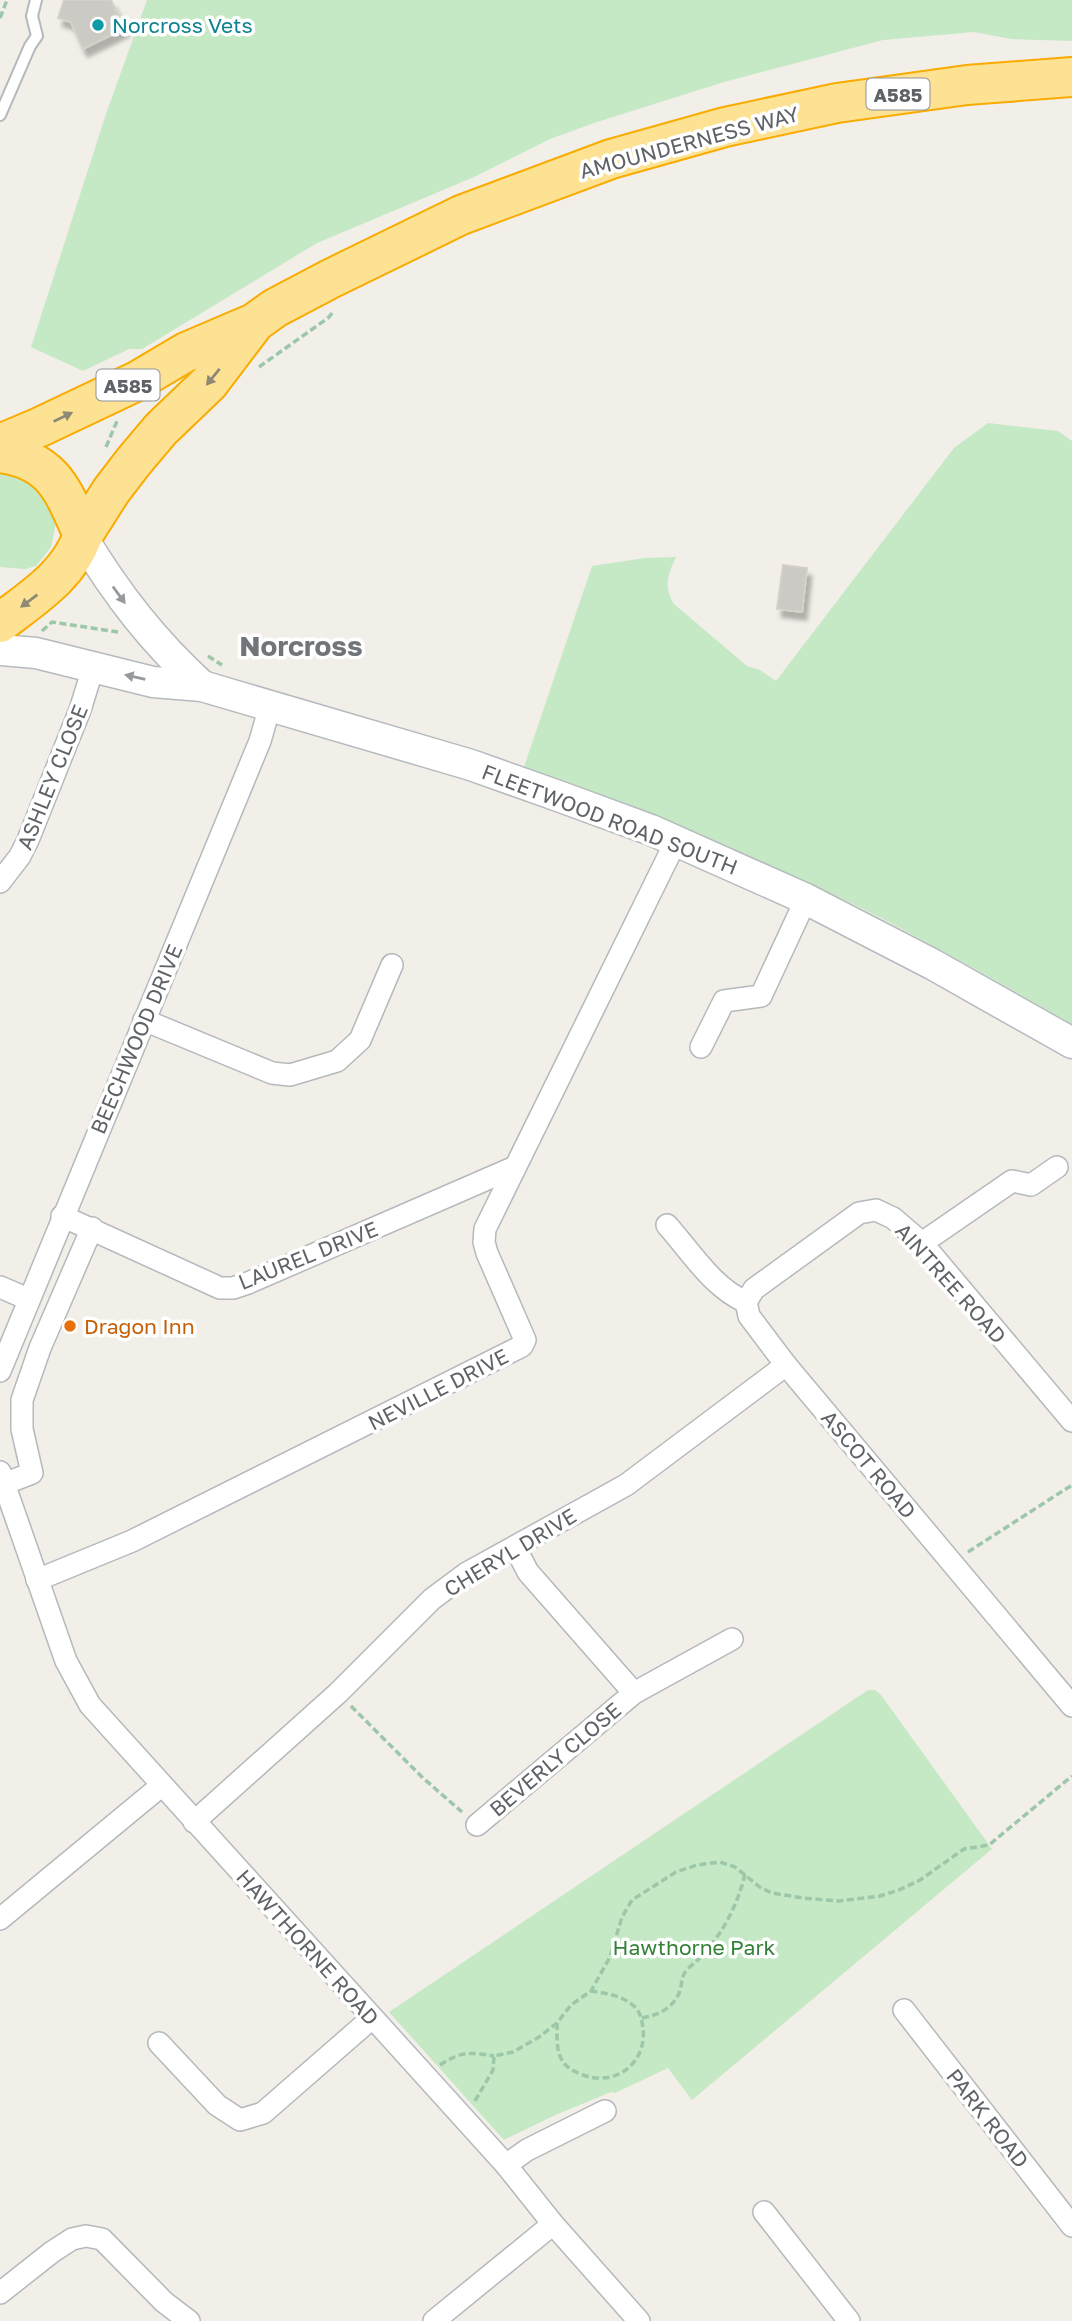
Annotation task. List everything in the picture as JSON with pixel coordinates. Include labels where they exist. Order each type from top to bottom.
[{"type":"highway","name":"AMOUNDERNESS WAY","points":[[0,444],[137,380],[186,352],[254,323],[275,308],[330,279],[461,215],[611,159],[725,127],[837,103],[967,85],[1072,77]]},
{"type":"highway","name":"AMOUNDERNESS WAY","points":[[83,536],[111,491],[134,461],[161,429],[209,383],[254,323]]},
{"type":"highway","points":[[0,453],[27,459],[51,474],[62,490],[83,536]]},
{"type":"highway","name":"A585","points":[[0,623],[47,588],[71,558],[83,536]]},
{"type":"main road","name":"FLEETWOOD ROAD SOUTH","points":[[83,536],[116,591],[139,620],[171,657],[202,686]]},
{"type":"main road","name":"FLEETWOOD ROAD SOUTH","points":[[0,650],[36,653],[153,682],[202,686],[471,765],[676,841],[807,899],[1067,1034]]},
{"type":"street","name":"ASHLEY CLOSE","points":[[0,882],[20,856],[28,840],[80,710],[93,667]]},
{"type":"street","name":"BEECHWOOD DRIVE","points":[[0,1371],[260,741],[270,706]]},
{"type":"street","name":"NEVILLE DRIVE","points":[[37,1580],[132,1541],[523,1346],[525,1340],[487,1253],[485,1229],[676,841]]},
{"type":"street","points":[[701,1047],[724,1001],[761,996],[807,899]]},
{"type":"street","points":[[144,1020],[272,1073],[290,1075],[337,1061],[360,1040],[392,965]]},
{"type":"street","name":"LAUREL DRIVE","points":[[62,1216],[220,1288],[233,1288],[515,1167]]},
{"type":"street","points":[[922,1243],[1012,1181],[1031,1185],[1057,1167]]},
{"type":"street","name":"AINTREE ROAD","points":[[746,1302],[754,1289],[859,1213],[876,1210],[893,1218],[922,1243],[1072,1421]]},
{"type":"street","points":[[667,1225],[720,1286],[733,1297],[746,1302]]},
{"type":"street","points":[[2,1478],[32,1473],[22,1429],[22,1399],[40,1349],[92,1228]]},
{"type":"street","points":[[0,1287],[29,1299]]},
{"type":"street","name":"ASCOT ROAD","points":[[746,1302],[748,1317],[786,1365],[1072,1706]]},
{"type":"street","name":"CHERYL DRIVE","points":[[194,1822],[338,1693],[432,1600],[467,1573],[625,1485],[786,1365]]},
{"type":"street","name":"HAWTHORNE ROAD","points":[[2,1478],[66,1661],[90,1705],[506,2165],[552,2224],[639,2321]]},
{"type":"street","name":"BEVERLY CLOSE","points":[[515,1547],[528,1572],[634,1693]]},
{"type":"street","name":"BEVERLY CLOSE","points":[[477,1825],[634,1693],[732,1639]]},
{"type":"street","points":[[0,1919],[161,1786]]},
{"type":"street","name":"PARK ROAD","points":[[904,2010],[1072,2226]]},
{"type":"street","points":[[159,2043],[217,2105],[240,2120],[263,2113],[372,2018]]},
{"type":"street","points":[[506,2165],[527,2150],[605,2111]]},
{"type":"street","points":[[764,2212],[849,2321]]},
{"type":"street","points":[[434,2321],[552,2224]]},
{"type":"street","points":[[0,2293],[72,2239],[86,2236],[102,2239],[164,2302],[189,2321]]},
{"type":"lane","points":[[0,115],[37,36],[32,16],[36,0]]},
{"type":"path","points":[[0,18],[7,0]]},
{"type":"path","points":[[256,369],[328,318]]},
{"type":"path","points":[[36,653],[42,630],[52,622],[124,633],[139,620]]},
{"type":"path","points":[[200,650],[225,667]]},
{"type":"path","points":[[954,1564],[1072,1485]]},
{"type":"path","points":[[338,1693],[424,1778],[477,1825]]},
{"type":"path","points":[[426,2077],[458,2054],[470,2052],[494,2056],[513,2052],[557,2023],[571,2005],[591,1991],[610,1957],[622,1917],[632,1900],[676,1872],[697,1865],[720,1862],[735,1867],[761,1888],[772,1893],[820,1900],[861,1899],[899,1890],[920,1880],[964,1849],[989,1845],[1072,1776]]},
{"type":"path","points":[[642,2018],[657,2015],[672,2004],[679,1993],[683,1974],[724,1926],[740,1893],[745,1874]]},
{"type":"path","points":[[557,2023],[556,2050],[564,2064],[572,2071],[590,2078],[606,2079],[633,2065],[639,2056],[644,2037],[642,2018],[623,1998],[591,1991]]},
{"type":"path","points":[[460,2115],[484,2086],[493,2070],[494,2056]]},
{"type":"green space","points":[[147,0],[1072,0],[1072,41],[1011,39],[974,32],[883,40],[724,82],[594,123],[550,139],[474,177],[317,243],[142,349],[129,349],[83,371],[31,347],[106,114]]},
{"type":"green space","points":[[988,423],[1058,431],[1072,441],[1072,1024],[930,944],[843,899],[685,830],[524,767],[592,566],[645,558],[676,557],[668,580],[674,604],[747,666],[760,670],[776,681],[954,448]]},
{"type":"green space","points":[[0,469],[32,479],[55,514],[51,547],[36,566],[25,569],[0,567]]},
{"type":"green space","name":"Hawthorne Park","points":[[868,1690],[875,1690],[881,1695],[992,1849],[692,2100],[668,2068],[615,2093],[611,2092],[553,2116],[504,2140],[389,2012]]},
{"type":"building","name":"Norcross Vets","points":[[64,0],[111,0],[125,28],[83,49],[71,22],[58,18]]},
{"type":"building","points":[[783,565],[807,568],[802,612],[777,609]]},
{"type":"place","name":"Norcross Vets","points":[[98,25]]},
{"type":"place","name":"Dragon Inn","points":[[70,1326]]},
{"type":"district","name":"Norcross","points":[[301,645]]}]
